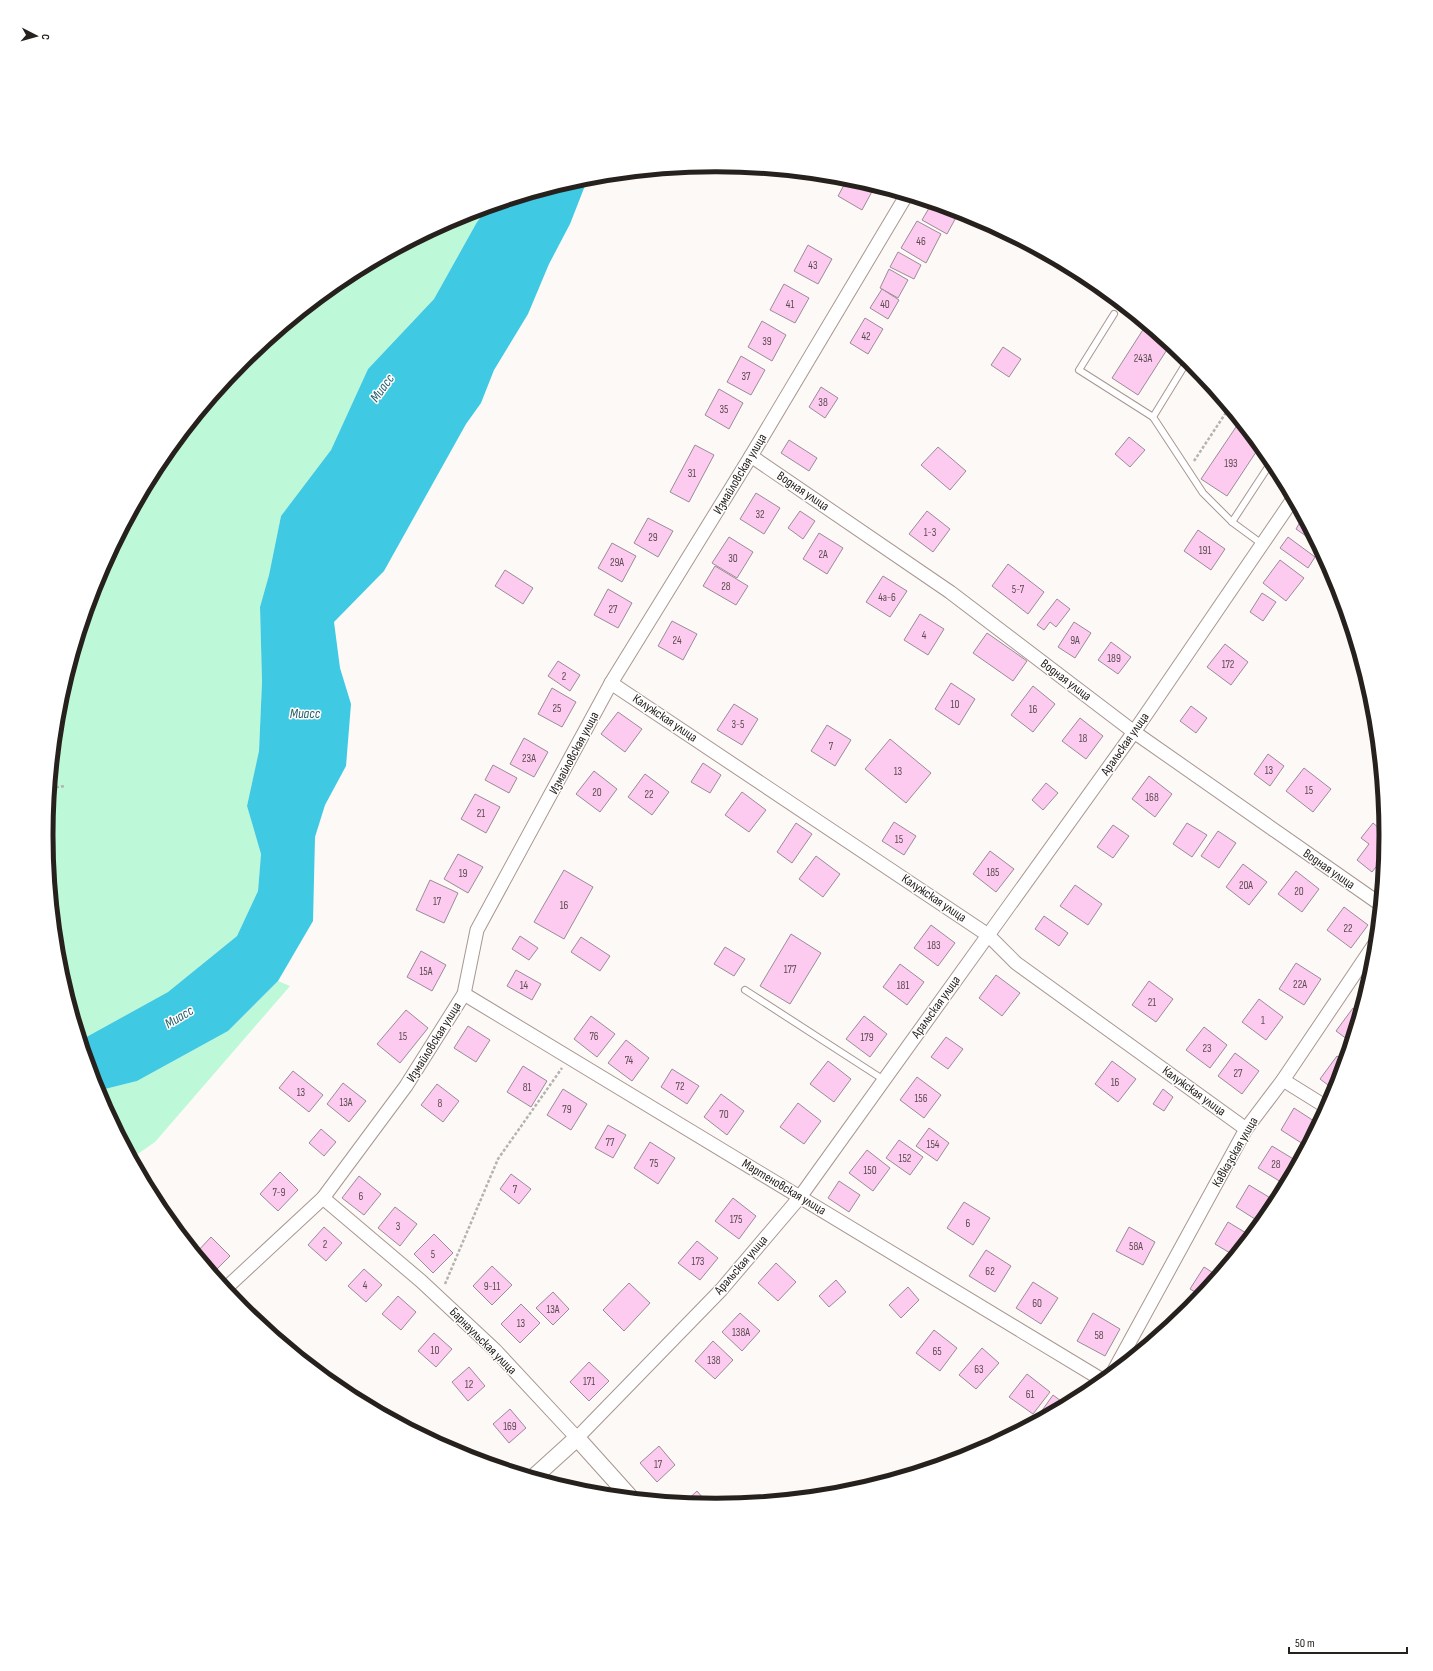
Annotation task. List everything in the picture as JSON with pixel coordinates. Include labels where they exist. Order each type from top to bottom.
[{"type":"street","name":"Измайловская улица","points":[[230,1286],[323,1198],[406,1086],[464,994],[478,930],[611,683],[751,456],[904,200]]},
{"type":"street","name":"Водная улица","points":[[751,456],[950,592],[1134,732],[1376,901]]},
{"type":"street","name":"Аральская улица","points":[[537,1474],[577,1438],[721,1290],[800,1197],[1134,732],[1290,503]]},
{"type":"street","name":"Калужская улица","points":[[611,683],[988,935],[1016,963],[1246,1128]]},
{"type":"street","name":"Кавказская улица","points":[[1118,1364],[1246,1128],[1283,1080],[1369,952]]},
{"type":"street","name":"Мартеновская улица","points":[[464,994],[1098,1378]]},
{"type":"street","points":[[1283,1080],[1322,1105]]},
{"type":"street","name":"Барнаульская улица","points":[[323,1198],[439,1298],[495,1350],[577,1438],[625,1492]]},
{"type":"lane","points":[[1114,314],[1079,370],[1154,417],[1203,493],[1232,522],[1262,544]]},
{"type":"lane","points":[[1154,417],[1185,365]]},
{"type":"lane","points":[[1232,522],[1268,467]]},
{"type":"lane","points":[[745,990],[884,1080]]},
{"type":"path","points":[[1188,471],[1226,412]]},
{"type":"path","points":[[55,787],[64,786]]},
{"type":"path","points":[[439,1298],[498,1159],[569,1058]]},
{"type":"green space","points":[[482,215],[477,222],[434,299],[368,369],[331,450],[281,516],[269,575],[260,607],[262,682],[259,752],[247,806],[261,854],[258,891],[237,936],[168,992],[85,1038],[66,965],[59,922],[54,879],[53,836],[54,792],[59,749],[66,706],[76,664],[88,622],[104,582],[121,542],[165,467],[190,432],[247,366],[313,309],[348,284],[423,240]]},
{"type":"green space","points":[[278,981],[290,986],[155,1142],[136,1155],[121,1129],[104,1089],[137,1081],[228,1031]]},
{"type":"water","name":"Миасс","points":[[585,185],[570,224],[549,264],[528,314],[494,370],[481,403],[466,424],[384,571],[334,622],[340,668],[351,704],[346,766],[325,805],[315,837],[313,921],[278,981],[228,1031],[137,1081],[104,1089],[85,1038],[168,992],[237,936],[258,891],[261,854],[247,806],[259,751],[262,682],[260,607],[269,575],[281,516],[331,450],[368,369],[434,299],[477,222],[482,215],[503,207]]},
{"type":"building","points":[[844,185],[872,191],[862,210],[838,196]]},
{"type":"building","points":[[930,207],[956,217],[947,234],[922,220]]},
{"type":"building","points":[[917,221],[941,234],[926,263],[901,248]]},
{"type":"building","points":[[808,245],[832,259],[818,284],[794,271]]},
{"type":"building","points":[[898,252],[921,265],[914,279],[890,267]]},
{"type":"building","points":[[889,269],[908,280],[898,298],[880,288]]},
{"type":"building","points":[[784,284],[809,298],[795,323],[770,310]]},
{"type":"building","points":[[882,289],[899,300],[888,319],[870,308]]},
{"type":"building","points":[[865,318],[883,329],[868,354],[850,343]]},
{"type":"building","points":[[762,321],[786,335],[772,361],[748,347]]},
{"type":"building","points":[[1144,329],[1167,349],[1138,395],[1112,378]]},
{"type":"building","points":[[1003,347],[1021,359],[1009,377],[991,365]]},
{"type":"building","points":[[741,356],[765,370],[751,395],[727,382]]},
{"type":"building","points":[[821,387],[838,398],[825,418],[809,407]]},
{"type":"building","points":[[719,389],[743,403],[729,429],[705,415]]},
{"type":"building","points":[[1237,425],[1257,451],[1227,496],[1201,479]]},
{"type":"building","points":[[1129,437],[1145,450],[1130,467],[1115,454]]},
{"type":"building","points":[[789,440],[817,458],[809,471],[781,453]]},
{"type":"building","points":[[695,445],[714,455],[689,502],[670,492]]},
{"type":"building","points":[[938,447],[966,471],[950,490],[921,465]]},
{"type":"building","points":[[756,493],[780,508],[764,534],[740,519]]},
{"type":"building","points":[[800,511],[815,521],[803,539],[788,528]]},
{"type":"building","points":[[927,511],[950,529],[933,552],[909,534]]},
{"type":"building","points":[[648,518],[673,531],[658,557],[634,543]]},
{"type":"building","points":[[1301,521],[1310,539],[1296,529]]},
{"type":"building","points":[[1198,530],[1225,549],[1211,570],[1184,551]]},
{"type":"building","points":[[819,533],[843,548],[827,574],[803,559]]},
{"type":"building","points":[[729,537],[753,552],[737,578],[712,563]]},
{"type":"building","points":[[1288,537],[1315,557],[1308,568],[1280,548]]},
{"type":"building","points":[[612,543],[636,556],[622,582],[598,568]]},
{"type":"building","points":[[1280,560],[1304,578],[1286,601],[1263,583]]},
{"type":"building","points":[[1008,564],[1044,592],[1028,614],[992,586]]},
{"type":"building","points":[[715,566],[748,586],[736,605],[703,586]]},
{"type":"building","points":[[505,570],[533,588],[523,604],[495,586]]},
{"type":"building","points":[[883,576],[907,591],[890,617],[866,602]]},
{"type":"building","points":[[608,589],[632,603],[618,628],[594,615]]},
{"type":"building","points":[[1262,593],[1276,602],[1263,621],[1250,612]]},
{"type":"building","points":[[1057,599],[1070,609],[1056,627],[1050,622],[1044,630],[1037,625]]},
{"type":"building","points":[[920,614],[944,629],[928,655],[904,640]]},
{"type":"building","points":[[672,621],[697,634],[683,660],[658,646]]},
{"type":"building","points":[[1074,622],[1091,633],[1075,658],[1058,647]]},
{"type":"building","points":[[987,633],[1027,661],[1013,681],[973,653]]},
{"type":"building","points":[[1111,642],[1131,657],[1118,674],[1098,660]]},
{"type":"building","points":[[1225,644],[1248,662],[1231,685],[1207,667]]},
{"type":"building","points":[[558,661],[580,675],[570,691],[548,676]]},
{"type":"building","points":[[951,683],[975,699],[959,725],[935,709]]},
{"type":"building","points":[[1033,686],[1055,704],[1033,732],[1011,715]]},
{"type":"building","points":[[552,688],[576,702],[562,727],[538,714]]},
{"type":"building","points":[[734,704],[758,719],[742,745],[717,730]]},
{"type":"building","points":[[1191,706],[1207,718],[1196,733],[1180,721]]},
{"type":"building","points":[[618,712],[642,729],[625,752],[601,734]]},
{"type":"building","points":[[1080,718],[1103,736],[1086,759],[1062,741]]},
{"type":"building","points":[[827,725],[851,740],[835,766],[811,751]]},
{"type":"building","points":[[524,738],[548,752],[534,777],[510,764]]},
{"type":"building","points":[[890,739],[931,773],[906,803],[865,769]]},
{"type":"building","points":[[1268,754],[1284,766],[1270,786],[1254,774]]},
{"type":"building","points":[[703,763],[721,775],[710,793],[691,782]]},
{"type":"building","points":[[493,765],[517,778],[509,793],[485,780]]},
{"type":"building","points":[[1304,768],[1331,789],[1313,812],[1286,791]]},
{"type":"building","points":[[594,771],[617,789],[600,812],[576,794]]},
{"type":"building","points":[[645,774],[669,792],[652,815],[628,797]]},
{"type":"building","points":[[1149,776],[1172,794],[1155,817],[1132,799]]},
{"type":"building","points":[[1046,783],[1058,793],[1043,810],[1032,800]]},
{"type":"building","points":[[742,792],[766,810],[749,832],[725,815]]},
{"type":"building","points":[[475,794],[500,807],[486,833],[461,819]]},
{"type":"building","points":[[894,822],[916,836],[904,855],[882,841]]},
{"type":"building","points":[[796,823],[812,834],[792,863],[777,852]]},
{"type":"building","points":[[1187,823],[1207,835],[1192,857],[1173,844]]},
{"type":"building","points":[[1373,823],[1380,829],[1379,870],[1376,867],[1372,872],[1357,860],[1369,844],[1361,838]]},
{"type":"building","points":[[1113,825],[1129,836],[1113,858],[1097,847]]},
{"type":"building","points":[[1218,831],[1236,843],[1219,868],[1201,856]]},
{"type":"building","points":[[990,851],[1014,869],[996,892],[973,874]]},
{"type":"building","points":[[458,854],[483,867],[468,893],[444,879]]},
{"type":"building","points":[[816,856],[840,874],[823,897],[799,879]]},
{"type":"building","points":[[1243,864],[1267,882],[1249,905],[1226,887]]},
{"type":"building","points":[[564,870],[593,887],[564,939],[534,922]]},
{"type":"building","points":[[1296,871],[1319,889],[1302,912],[1278,894]]},
{"type":"building","points":[[430,880],[458,893],[444,923],[416,910]]},
{"type":"building","points":[[1075,885],[1102,904],[1088,925],[1060,906]]},
{"type":"building","points":[[1344,907],[1368,925],[1351,948],[1327,930]]},
{"type":"building","points":[[1044,916],[1068,933],[1059,946],[1035,929]]},
{"type":"building","points":[[931,925],[955,943],[938,966],[914,948]]},
{"type":"building","points":[[791,934],[821,953],[790,1004],[760,986]]},
{"type":"building","points":[[520,936],[538,948],[529,960],[512,949]]},
{"type":"building","points":[[581,937],[610,956],[600,971],[571,952]]},
{"type":"building","points":[[725,947],[745,959],[734,976],[714,964]]},
{"type":"building","points":[[421,951],[446,965],[432,991],[407,977]]},
{"type":"building","points":[[1296,963],[1321,979],[1304,1005],[1279,989]]},
{"type":"building","points":[[900,964],[924,982],[907,1005],[883,987]]},
{"type":"building","points":[[516,970],[541,984],[532,1000],[507,986]]},
{"type":"building","points":[[996,975],[1020,993],[1002,1016],[979,998]]},
{"type":"building","points":[[1149,981],[1173,999],[1156,1022],[1132,1005]]},
{"type":"building","points":[[1259,999],[1283,1017],[1266,1040],[1242,1022]]},
{"type":"building","points":[[1353,1008],[1356,1010],[1348,1040],[1336,1031]]},
{"type":"building","points":[[406,1010],[428,1028],[400,1063],[377,1044]]},
{"type":"building","points":[[591,1016],[615,1034],[597,1057],[574,1039]]},
{"type":"building","points":[[864,1016],[887,1034],[870,1057],[846,1039]]},
{"type":"building","points":[[468,1026],[490,1040],[476,1062],[454,1048]]},
{"type":"building","points":[[1204,1027],[1227,1045],[1210,1068],[1186,1050]]},
{"type":"building","points":[[946,1037],[963,1049],[948,1069],[931,1057]]},
{"type":"building","points":[[626,1040],[649,1058],[632,1081],[608,1063]]},
{"type":"building","points":[[1235,1053],[1259,1071],[1242,1094],[1218,1076]]},
{"type":"building","points":[[1337,1056],[1341,1059],[1330,1086],[1320,1079]]},
{"type":"building","points":[[828,1061],[851,1079],[834,1102],[810,1084]]},
{"type":"building","points":[[1112,1061],[1136,1079],[1118,1102],[1095,1084]]},
{"type":"building","points":[[523,1066],[547,1081],[531,1107],[507,1092]]},
{"type":"building","points":[[672,1069],[699,1086],[687,1104],[661,1087]]},
{"type":"building","points":[[293,1071],[323,1095],[309,1112],[279,1088]]},
{"type":"building","points":[[917,1077],[941,1095],[924,1118],[900,1100]]},
{"type":"building","points":[[343,1083],[366,1101],[349,1122],[327,1104]]},
{"type":"building","points":[[437,1084],[459,1101],[443,1122],[421,1105]]},
{"type":"building","points":[[563,1089],[587,1104],[571,1130],[547,1115]]},
{"type":"building","points":[[1163,1089],[1173,1097],[1164,1111],[1153,1104]]},
{"type":"building","points":[[721,1094],[744,1111],[727,1135],[704,1117]]},
{"type":"building","points":[[798,1103],[821,1121],[804,1144],[780,1127]]},
{"type":"building","points":[[1294,1108],[1315,1122],[1303,1144],[1281,1130]]},
{"type":"building","points":[[608,1125],[626,1135],[613,1158],[595,1148]]},
{"type":"building","points":[[929,1128],[949,1143],[937,1161],[916,1146]]},
{"type":"building","points":[[321,1129],[336,1142],[324,1156],[309,1143]]},
{"type":"building","points":[[899,1140],[923,1157],[910,1175],[886,1158]]},
{"type":"building","points":[[650,1142],[675,1158],[658,1184],[634,1168]]},
{"type":"building","points":[[1272,1146],[1295,1160],[1281,1182],[1258,1168]]},
{"type":"building","points":[[867,1150],[890,1168],[873,1191],[849,1173]]},
{"type":"building","points":[[280,1172],[298,1190],[278,1211],[260,1194]]},
{"type":"building","points":[[511,1174],[531,1189],[519,1204],[500,1189]]},
{"type":"building","points":[[359,1176],[381,1194],[364,1215],[342,1198]]},
{"type":"building","points":[[839,1181],[860,1195],[849,1212],[828,1198]]},
{"type":"building","points":[[1249,1185],[1271,1199],[1257,1220],[1236,1207]]},
{"type":"building","points":[[733,1198],[756,1216],[739,1239],[715,1221]]},
{"type":"building","points":[[964,1202],[990,1218],[973,1245],[947,1228]]},
{"type":"building","points":[[395,1207],[417,1224],[400,1246],[378,1228]]},
{"type":"building","points":[[1228,1222],[1247,1234],[1231,1254],[1215,1244]]},
{"type":"building","points":[[324,1227],[342,1243],[326,1261],[308,1245]]},
{"type":"building","points":[[1129,1227],[1155,1242],[1143,1265],[1116,1251]]},
{"type":"building","points":[[434,1234],[453,1253],[433,1273],[414,1254]]},
{"type":"building","points":[[211,1237],[230,1256],[216,1270],[199,1250]]},
{"type":"building","points":[[697,1241],[718,1258],[700,1280],[678,1263]]},
{"type":"building","points":[[986,1250],[1011,1266],[995,1292],[969,1276]]},
{"type":"building","points":[[776,1263],[796,1282],[778,1301],[758,1283]]},
{"type":"building","points":[[492,1266],[512,1285],[492,1305],[473,1286]]},
{"type":"building","points":[[1204,1267],[1214,1274],[1197,1293],[1190,1289]]},
{"type":"building","points":[[364,1269],[382,1285],[366,1302],[348,1286]]},
{"type":"building","points":[[836,1280],[846,1292],[829,1307],[819,1296]]},
{"type":"building","points":[[1033,1282],[1058,1298],[1041,1324],[1016,1308]]},
{"type":"building","points":[[629,1283],[650,1303],[624,1331],[603,1310]]},
{"type":"building","points":[[908,1287],[919,1300],[901,1318],[889,1305]]},
{"type":"building","points":[[553,1292],[569,1309],[553,1325],[536,1308]]},
{"type":"building","points":[[398,1296],[416,1312],[401,1330],[382,1314]]},
{"type":"building","points":[[1183,1303],[1186,1305],[1186,1305],[1177,1313]]},
{"type":"building","points":[[521,1304],[540,1323],[520,1343],[501,1324]]},
{"type":"building","points":[[740,1313],[760,1331],[742,1351],[722,1332]]},
{"type":"building","points":[[1093,1313],[1120,1329],[1105,1356],[1077,1341]]},
{"type":"building","points":[[934,1330],[957,1348],[940,1371],[916,1353]]},
{"type":"building","points":[[434,1333],[452,1349],[436,1367],[418,1351]]},
{"type":"building","points":[[713,1341],[733,1360],[715,1379],[695,1361]]},
{"type":"building","points":[[982,1348],[999,1363],[976,1389],[959,1375]]},
{"type":"building","points":[[589,1362],[609,1381],[589,1401],[570,1382]]},
{"type":"building","points":[[469,1367],[485,1386],[468,1401],[452,1382]]},
{"type":"building","points":[[1027,1374],[1050,1392],[1033,1414],[1009,1397]]},
{"type":"building","points":[[1053,1395],[1062,1402],[1048,1410],[1039,1415]]},
{"type":"building","points":[[510,1409],[526,1428],[509,1443],[493,1424]]},
{"type":"building","points":[[659,1446],[675,1465],[657,1482],[640,1463]]},
{"type":"building","points":[[697,1491],[704,1499],[689,1498]]}]
